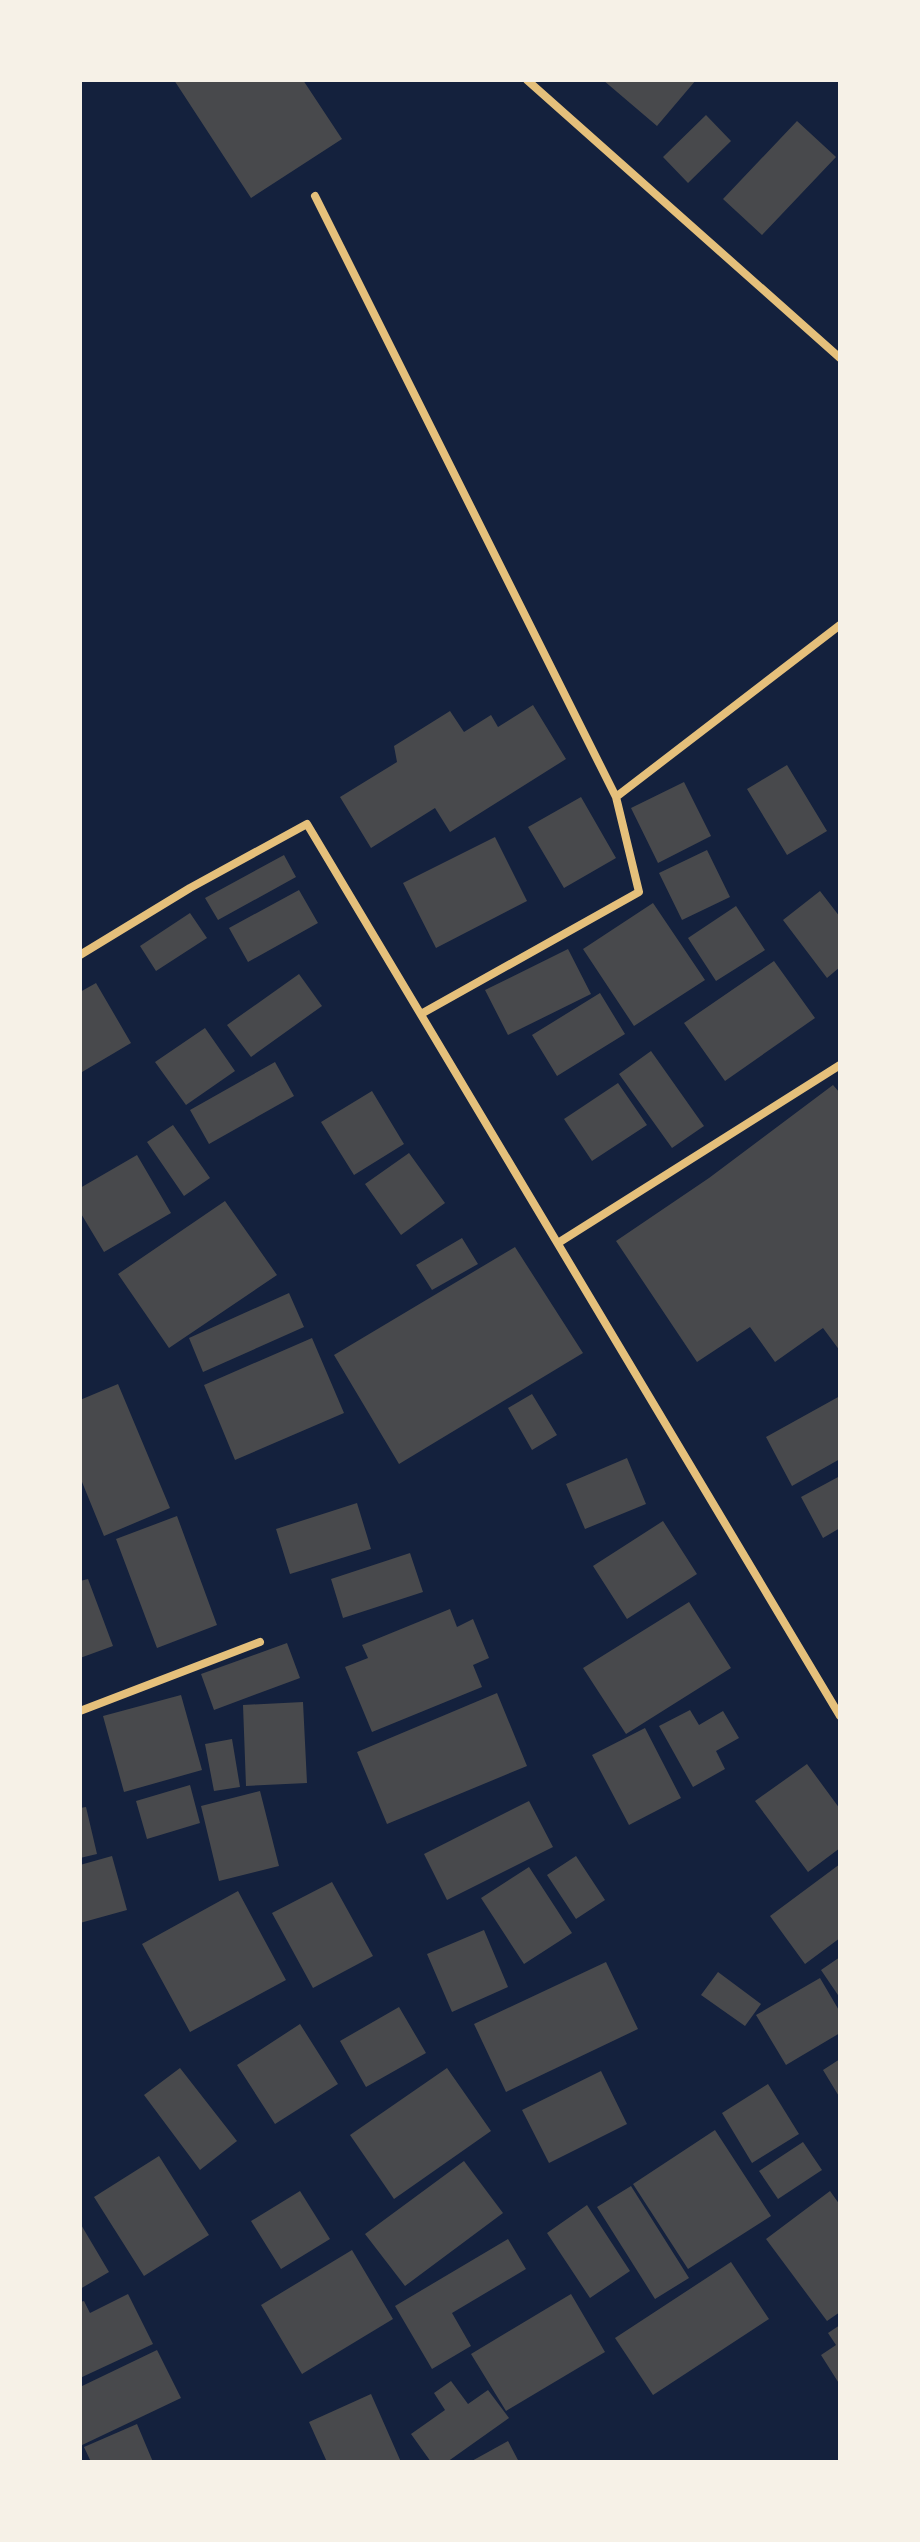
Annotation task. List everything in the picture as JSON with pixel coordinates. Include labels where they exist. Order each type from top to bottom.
[{"type":"street","points":[[527,80],[840,358]]},
{"type":"street","points":[[315,196],[616,797],[639,892],[421,1014]]},
{"type":"street","points":[[616,797],[840,625]]},
{"type":"street","points":[[80,955],[190,888],[307,824],[840,1716]]},
{"type":"street","points":[[558,1243],[840,1065]]},
{"type":"street","points":[[80,1711],[260,1642]]},
{"type":"building","points":[[174,80],[303,80],[342,139],[251,198]]},
{"type":"building","points":[[603,80],[696,80],[657,126]]},
{"type":"building","points":[[706,115],[731,141],[688,183],[663,157]]},
{"type":"building","points":[[797,121],[836,157],[762,235],[723,199]]},
{"type":"building","points":[[533,705],[566,759],[450,832],[435,808],[371,848],[340,797],[397,762],[394,746],[450,711],[464,732],[491,715],[498,727]]},
{"type":"building","points":[[787,765],[827,831],[787,855],[747,789]]},
{"type":"building","points":[[684,782],[711,836],[658,863],[631,808]]},
{"type":"building","points":[[581,797],[616,858],[564,888],[528,827]]},
{"type":"building","points":[[495,837],[527,901],[436,948],[403,883]]},
{"type":"building","points":[[707,850],[730,897],[682,920],[659,873]]},
{"type":"building","points":[[284,855],[296,877],[218,920],[205,898]]},
{"type":"building","points":[[299,890],[318,923],[248,962],[229,928]]},
{"type":"building","points":[[820,891],[840,917],[840,967],[827,978],[783,920]]},
{"type":"building","points":[[653,903],[705,980],[634,1026],[583,949]]},
{"type":"building","points":[[736,906],[765,950],[716,981],[688,938]]},
{"type":"building","points":[[190,913],[207,938],[156,971],[140,946]]},
{"type":"building","points":[[568,949],[591,994],[508,1035],[485,990]]},
{"type":"building","points":[[774,961],[815,1018],[725,1081],[684,1023]]},
{"type":"building","points":[[299,974],[322,1006],[251,1057],[227,1025]]},
{"type":"building","points":[[96,983],[131,1043],[82,1072],[80,992]]},
{"type":"building","points":[[600,993],[625,1034],[557,1076],[532,1035]]},
{"type":"building","points":[[205,1028],[235,1071],[186,1105],[155,1062]]},
{"type":"building","points":[[651,1051],[704,1126],[672,1148],[619,1074]]},
{"type":"building","points":[[275,1062],[294,1096],[209,1144],[190,1110]]},
{"type":"building","points":[[618,1083],[647,1125],[592,1161],[564,1119]]},
{"type":"building","points":[[833,1085],[840,1093],[840,1351],[823,1328],[775,1362],[750,1327],[697,1362],[616,1241],[709,1178]]},
{"type":"building","points":[[372,1091],[404,1144],[354,1175],[321,1122]]},
{"type":"building","points":[[173,1125],[210,1178],[184,1196],[147,1142]]},
{"type":"building","points":[[409,1153],[445,1203],[401,1235],[365,1184]]},
{"type":"building","points":[[137,1155],[171,1213],[104,1252],[80,1212],[80,1188]]},
{"type":"building","points":[[225,1201],[277,1275],[169,1348],[118,1274]]},
{"type":"building","points":[[462,1238],[478,1264],[432,1290],[416,1265]]},
{"type":"building","points":[[515,1247],[583,1353],[399,1464],[334,1355]]},
{"type":"building","points":[[289,1293],[304,1327],[203,1372],[189,1338]]},
{"type":"building","points":[[312,1338],[344,1413],[235,1460],[204,1385]]},
{"type":"building","points":[[118,1384],[170,1508],[104,1536],[80,1477],[80,1400]]},
{"type":"building","points":[[532,1394],[557,1435],[532,1450],[508,1408]]},
{"type":"building","points":[[840,1396],[840,1459],[792,1486],[766,1437]]},
{"type":"building","points":[[627,1458],[646,1504],[585,1529],[566,1484]]},
{"type":"building","points":[[840,1476],[840,1528],[823,1538],[801,1497]]},
{"type":"building","points":[[357,1503],[371,1549],[290,1574],[276,1529]]},
{"type":"building","points":[[177,1516],[217,1625],[157,1648],[116,1539]]},
{"type":"building","points":[[663,1521],[697,1574],[627,1619],[593,1566]]},
{"type":"building","points":[[410,1553],[423,1592],[343,1618],[331,1579]]},
{"type":"building","points":[[88,1579],[113,1646],[80,1658],[80,1581]]},
{"type":"building","points":[[689,1602],[731,1668],[626,1734],[583,1668]]},
{"type":"building","points":[[450,1609],[457,1627],[473,1619],[489,1658],[473,1665],[482,1687],[372,1732],[345,1667],[368,1658],[362,1645]]},
{"type":"building","points":[[287,1643],[300,1678],[214,1710],[201,1674]]},
{"type":"building","points":[[497,1693],[527,1766],[387,1824],[357,1752]]},
{"type":"building","points":[[181,1695],[202,1770],[124,1792],[103,1716]]},
{"type":"building","points":[[303,1702],[307,1783],[246,1786],[243,1705]]},
{"type":"building","points":[[690,1710],[699,1725],[723,1711],[739,1738],[716,1751],[725,1769],[693,1787],[659,1726]]},
{"type":"building","points":[[645,1728],[681,1798],[629,1825],[592,1755]]},
{"type":"building","points":[[232,1739],[240,1787],[214,1791],[205,1744]]},
{"type":"building","points":[[807,1764],[840,1809],[840,1848],[808,1872],[755,1801]]},
{"type":"building","points":[[190,1785],[200,1823],[147,1839],[136,1801]]},
{"type":"building","points":[[260,1791],[279,1866],[219,1881],[201,1806]]},
{"type":"building","points":[[529,1801],[553,1847],[447,1900],[424,1854]]},
{"type":"building","points":[[86,1807],[97,1854],[80,1858],[80,1808]]},
{"type":"building","points":[[112,1856],[127,1910],[80,1923],[80,1865]]},
{"type":"building","points":[[576,1856],[605,1900],[576,1919],[547,1875]]},
{"type":"building","points":[[840,1864],[840,1938],[805,1964],[770,1916]]},
{"type":"building","points":[[529,1867],[572,1933],[524,1964],[481,1898]]},
{"type":"building","points":[[332,1882],[373,1956],[313,1988],[272,1913]]},
{"type":"building","points":[[238,1891],[286,1980],[190,2032],[142,1944]]},
{"type":"building","points":[[484,1930],[508,1987],[452,2012],[427,1954]]},
{"type":"building","points":[[840,1957],[840,1998],[821,1970]]},
{"type":"building","points":[[606,1962],[638,2029],[506,2092],[474,2024]]},
{"type":"building","points":[[718,1972],[761,2004],[745,2026],[701,1995]]},
{"type":"building","points":[[820,1978],[840,2012],[840,2033],[786,2065],[756,2015]]},
{"type":"building","points":[[399,2007],[426,2053],[366,2087],[340,2041]]},
{"type":"building","points":[[300,2024],[338,2084],[275,2124],[237,2065]]},
{"type":"building","points":[[840,2059],[840,2098],[823,2070]]},
{"type":"building","points":[[180,2068],[237,2141],[200,2170],[144,2095]]},
{"type":"building","points":[[447,2068],[491,2131],[394,2199],[350,2135]]},
{"type":"building","points":[[601,2071],[627,2124],[549,2163],[522,2110]]},
{"type":"building","points":[[768,2084],[799,2134],[752,2163],[722,2113]]},
{"type":"building","points":[[715,2130],[771,2216],[688,2269],[633,2184]]},
{"type":"building","points":[[803,2142],[822,2170],[778,2199],[759,2171]]},
{"type":"building","points":[[159,2156],[209,2235],[144,2276],[94,2197]]},
{"type":"building","points":[[464,2161],[503,2213],[405,2286],[365,2234]]},
{"type":"building","points":[[631,2186],[689,2278],[655,2299],[597,2207]]},
{"type":"building","points":[[300,2191],[330,2239],[281,2269],[251,2221]]},
{"type":"building","points":[[830,2191],[840,2205],[840,2312],[827,2321],[766,2239]]},
{"type":"building","points":[[587,2205],[630,2271],[590,2298],[547,2233]]},
{"type":"building","points":[[80,2223],[109,2272],[80,2289]]},
{"type":"building","points":[[508,2239],[526,2269],[452,2313],[471,2346],[432,2369],[395,2306]]},
{"type":"building","points":[[352,2250],[393,2319],[302,2374],[261,2305]]},
{"type":"building","points":[[731,2262],[769,2319],[653,2395],[615,2338]]},
{"type":"building","points":[[128,2294],[153,2344],[80,2378],[80,2302],[84,2301],[90,2313]]},
{"type":"building","points":[[571,2294],[605,2352],[506,2411],[471,2354]]},
{"type":"building","points":[[840,2325],[840,2385],[821,2355],[836,2345],[828,2333]]},
{"type":"building","points":[[157,2350],[181,2398],[80,2446],[80,2387]]},
{"type":"building","points":[[451,2381],[468,2404],[488,2390],[509,2418],[447,2462],[431,2462],[411,2434],[445,2410],[434,2393]]},
{"type":"building","points":[[371,2394],[401,2462],[327,2462],[309,2422]]},
{"type":"building","points":[[137,2424],[153,2462],[91,2462],[84,2447]]},
{"type":"building","points":[[508,2441],[519,2462],[470,2462]]}]
